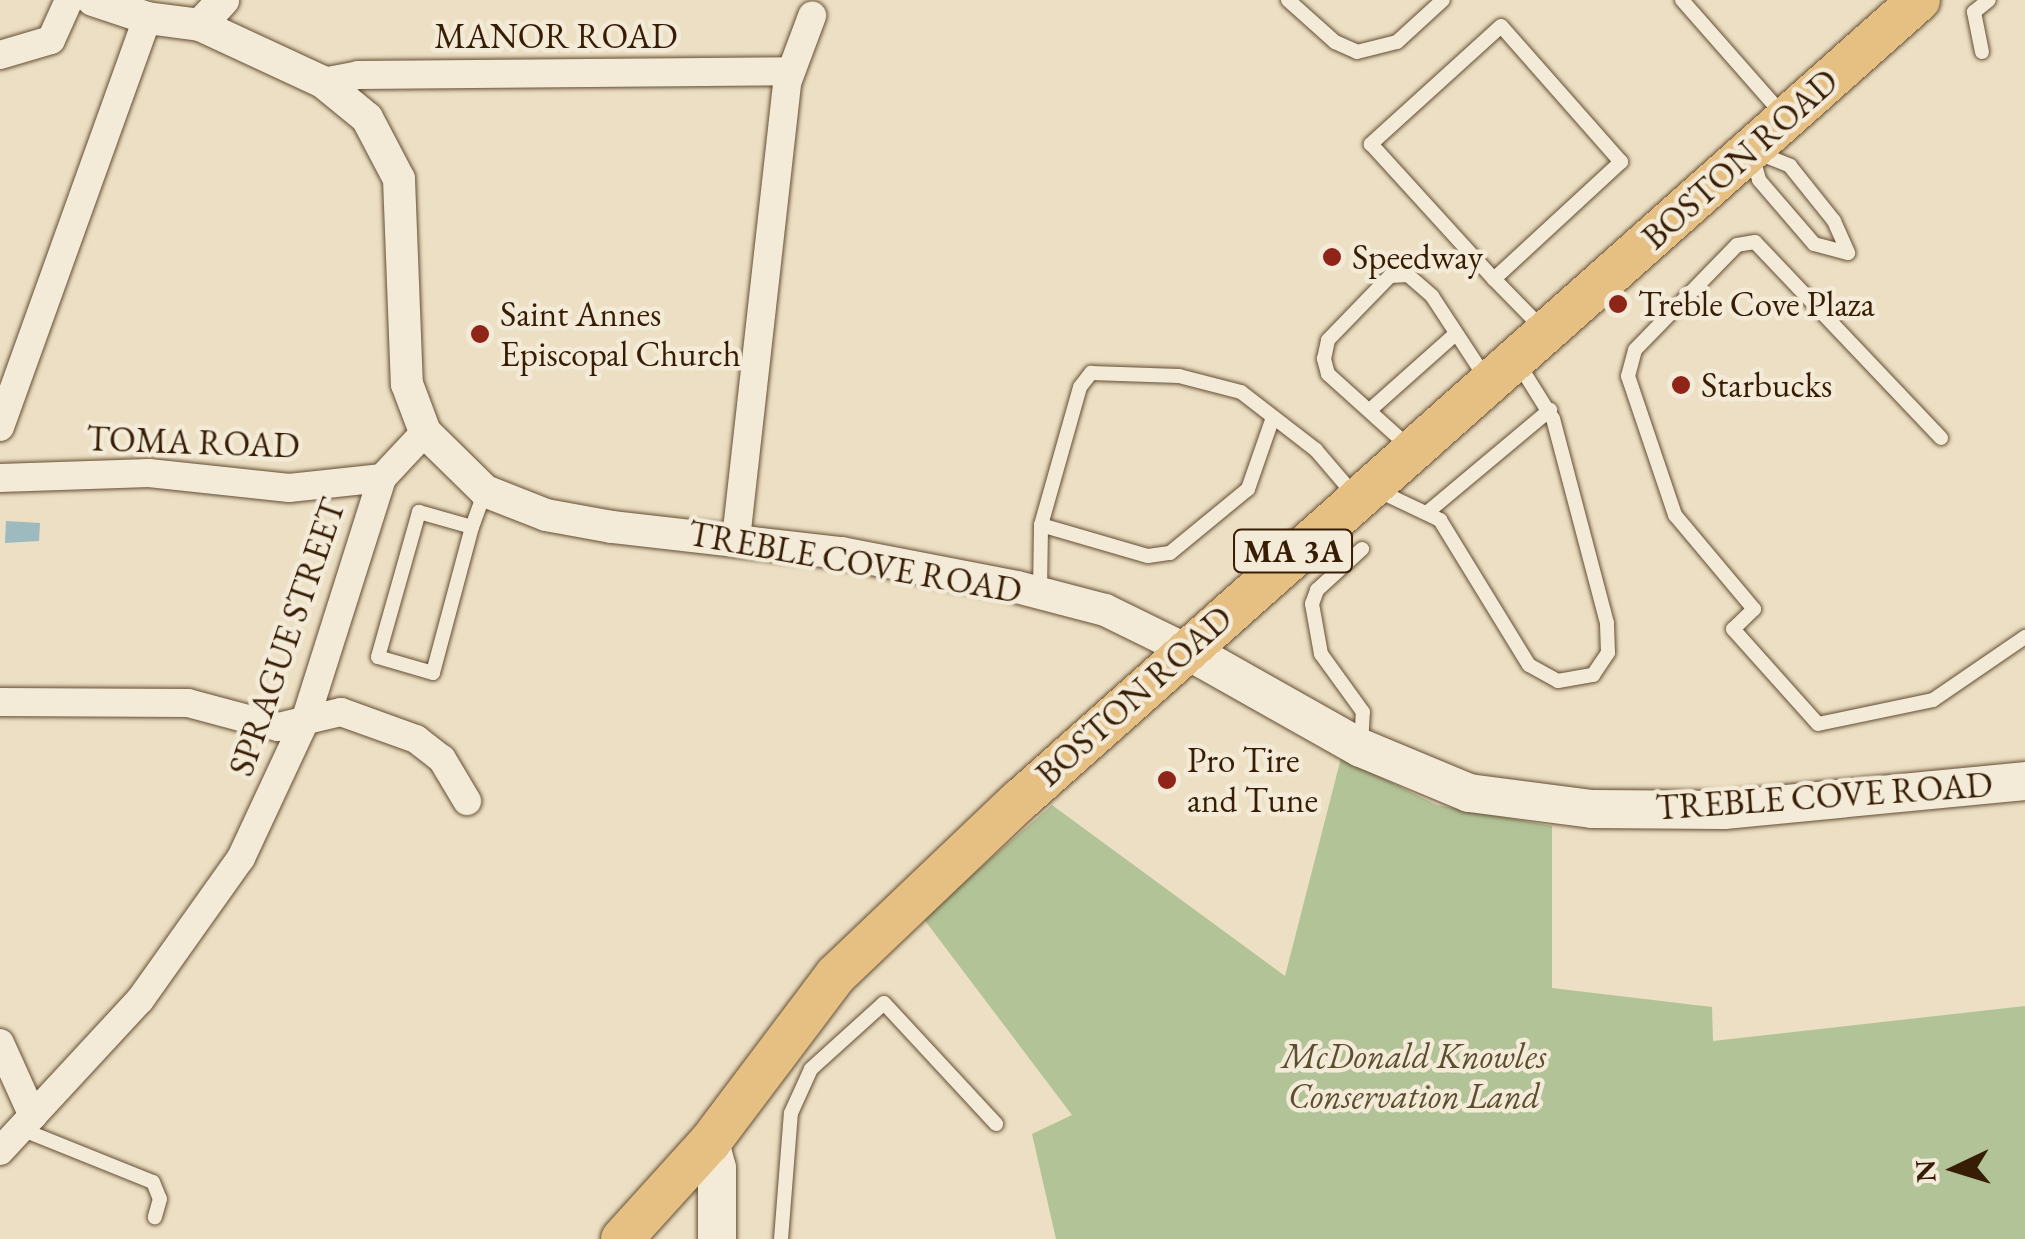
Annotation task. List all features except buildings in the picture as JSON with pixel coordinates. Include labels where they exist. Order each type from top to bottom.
[{"type":"main road","name":"BOSTON ROAD","points":[[622,1239],[710,1142],[836,975],[1185,649],[1918,0]]},
{"type":"main road","name":"TREBLE COVE ROAD","points":[[1185,649],[1361,748],[1469,794],[1592,809],[1724,810],[2025,781]]},
{"type":"main road","points":[[710,1142],[717,1168],[717,1239]]},
{"type":"street","points":[[0,55],[51,40],[69,0]]},
{"type":"street","name":"TREBLE COVE ROAD","points":[[93,0],[147,18],[200,25],[323,82],[367,118],[399,179],[402,362],[424,432],[486,491],[546,515],[907,563],[1040,593],[1123,616],[1185,649]]},
{"type":"street","points":[[200,25],[222,0]]},
{"type":"street","points":[[736,539],[791,72],[812,16]]},
{"type":"street","points":[[0,427],[147,18]]},
{"type":"street","name":"MANOR ROAD","points":[[323,82],[358,75],[791,72]]},
{"type":"street","name":"SPRAGUE STREET","points":[[0,1151],[140,1000],[241,858],[305,721],[382,478],[424,432]]},
{"type":"street","name":"TOMA ROAD","points":[[0,478],[149,473],[289,488],[382,478]]},
{"type":"street","points":[[0,702],[188,703],[278,727],[340,712],[416,739],[442,758],[467,801]]},
{"type":"street","points":[[0,1043],[27,1122]]},
{"type":"lane","points":[[1288,0],[1335,42],[1357,52],[1398,42],[1444,0]]},
{"type":"lane","points":[[1682,0],[1786,118]]},
{"type":"lane","points":[[1982,52],[1974,12],[1988,0]]},
{"type":"lane","points":[[1040,593],[1041,526],[1085,378],[1098,371],[1179,376],[1241,392],[1363,492],[1429,511],[1529,665],[1558,681],[1593,675],[1608,653],[1607,623],[1550,410],[1517,358],[1494,279],[1370,144],[1501,26],[1621,162],[1494,279]]},
{"type":"lane","points":[[1751,149],[1790,166],[1834,221],[1848,253],[1814,244],[1759,180],[1751,149]]},
{"type":"lane","points":[[1941,438],[1755,242],[1737,245],[1635,350],[1628,376],[1675,515],[1754,609],[1732,629],[1818,724],[1933,700],[2025,637]]},
{"type":"lane","points":[[1412,450],[1328,374],[1324,359],[1328,340],[1390,276],[1408,275],[1432,296],[1454,336],[1517,358]]},
{"type":"lane","points":[[1370,410],[1454,336]]},
{"type":"lane","points":[[1429,511],[1550,410]]},
{"type":"lane","points":[[1041,526],[1148,556],[1170,553],[1248,489],[1272,420]]},
{"type":"lane","points":[[472,527],[419,512],[378,658],[433,673],[472,527],[486,491]]},
{"type":"lane","points":[[1361,748],[1363,712],[1321,654],[1312,604],[1318,590],[1362,549]]},
{"type":"lane","points":[[780,1239],[791,1113],[811,1070],[884,1003],[996,1124]]},
{"type":"lane","points":[[27,1122],[154,1182],[160,1199],[155,1217]]},
{"type":"green space","name":"McDonald Knowles Conservation Land","points":[[1341,758],[1437,805],[1552,826],[1552,988],[1712,1007],[1713,1041],[2025,1006],[2025,1239],[1056,1239],[1032,1134],[1072,1115],[923,918],[1052,805],[1285,976]]},
{"type":"water","points":[[6,521],[40,523],[39,541],[5,543]]},
{"type":"place","name":"Speedway","points":[[1332,257]]},
{"type":"place","name":"Treble Cove Plaza","points":[[1618,304]]},
{"type":"place","name":"Saint Annes Episcopal Church","points":[[480,334]]},
{"type":"place","name":"Starbucks","points":[[1681,385]]},
{"type":"place","name":"Pro Tire and Tune","points":[[1167,780]]}]
